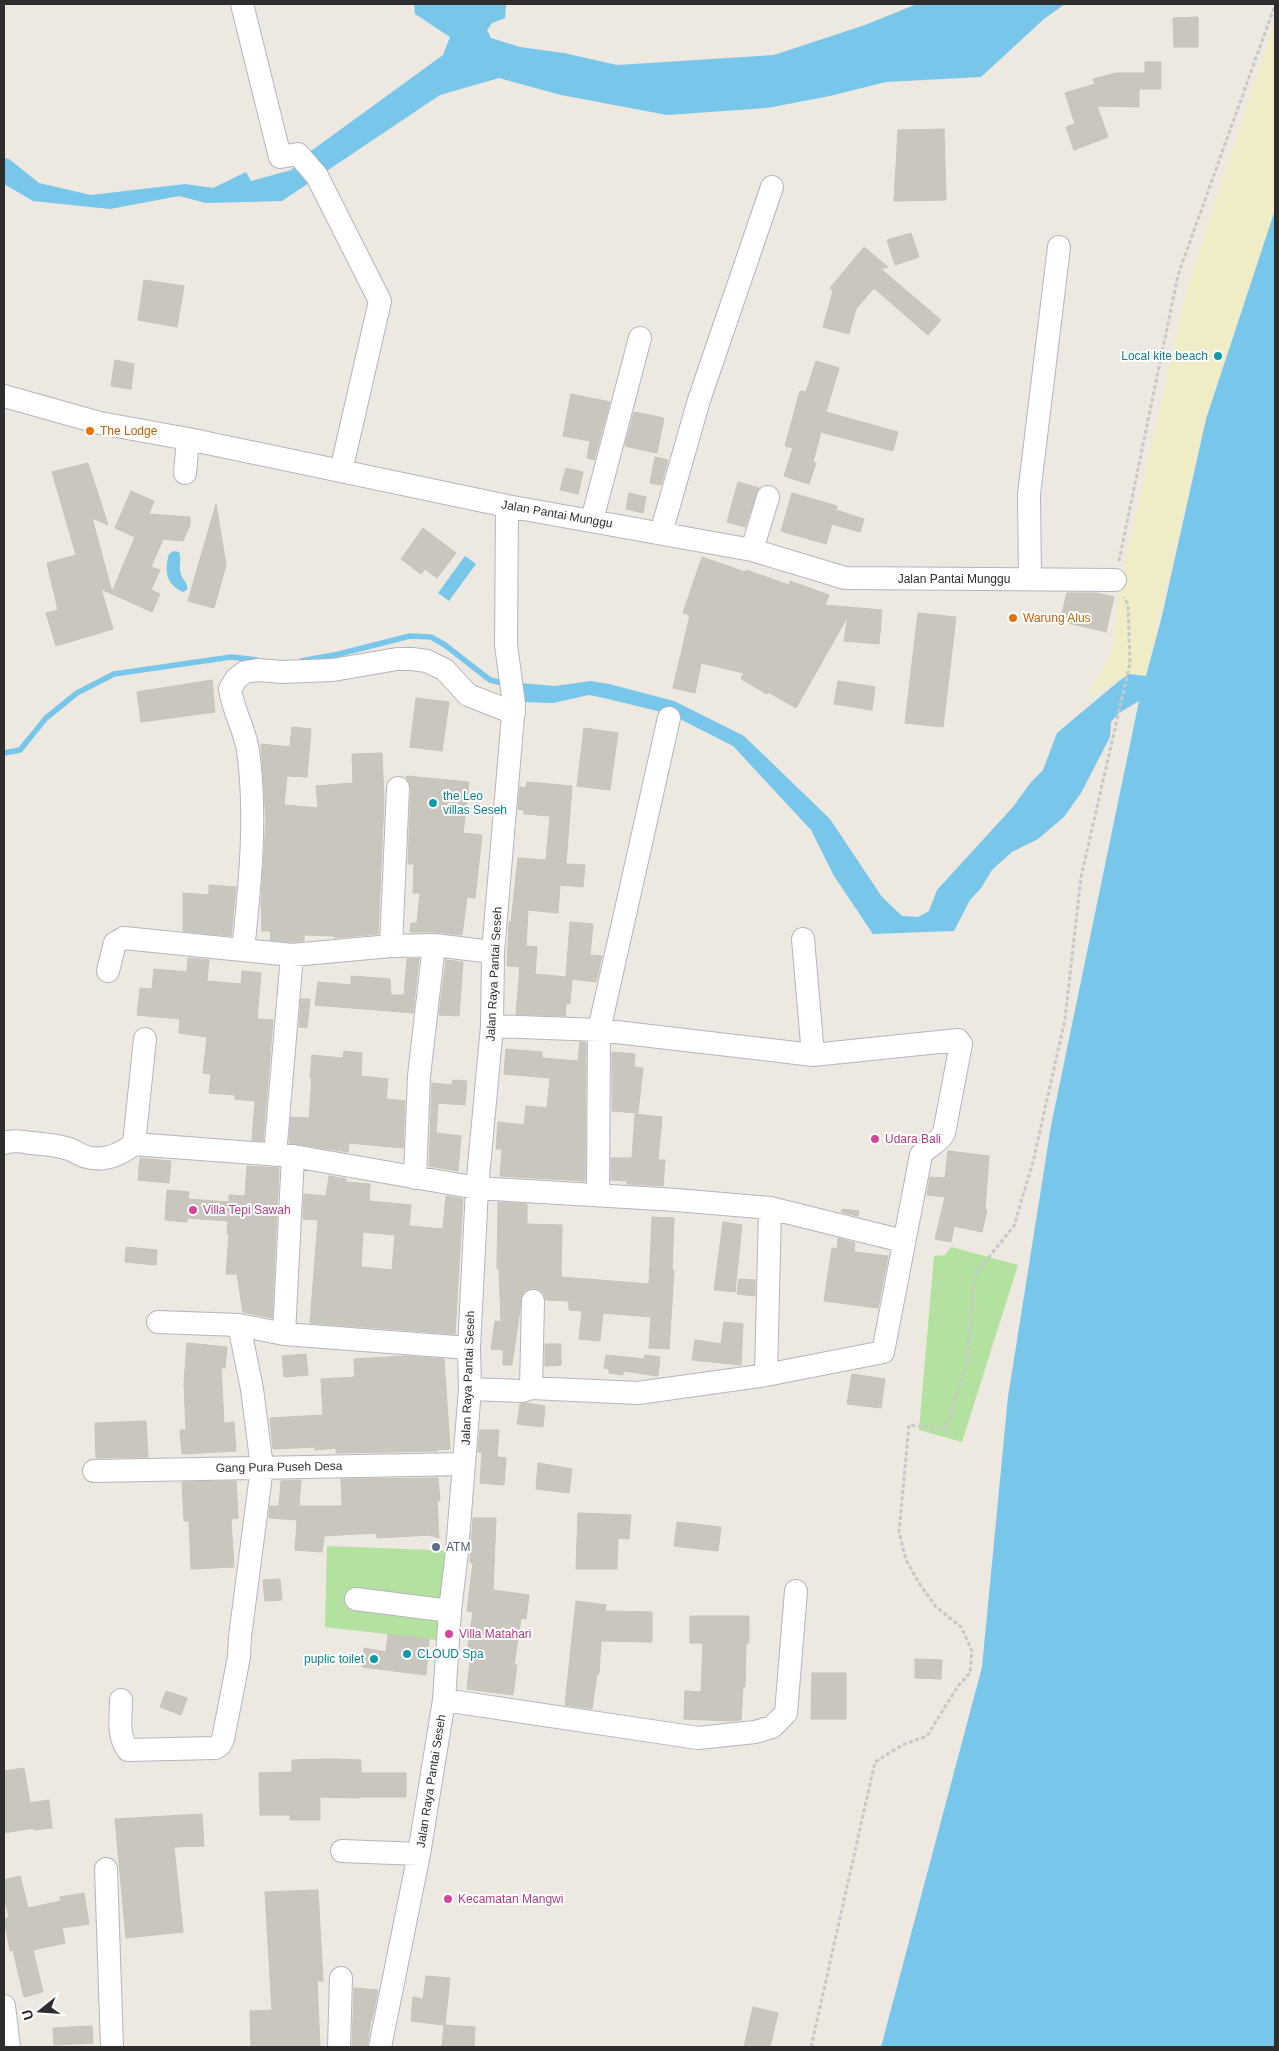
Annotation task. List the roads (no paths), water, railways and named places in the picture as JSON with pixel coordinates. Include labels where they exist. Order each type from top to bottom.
[{"type":"street","points":[[242,4],[280,156],[298,154],[317,176],[380,301],[341,471]]},
{"type":"street","points":[[661,533],[699,400],[772,187]]},
{"type":"street","points":[[1030,579],[1029,494],[1059,247]]},
{"type":"street","points":[[592,520],[640,338]]},
{"type":"street","name":"Jalan Pantai Munggu","points":[[4,396],[100,423],[188,439],[507,506],[752,550],[845,578],[1115,580]]},
{"type":"street","points":[[185,473],[188,439]]},
{"type":"street","points":[[752,550],[768,497]]},
{"type":"street","name":"Jalan Raya Pantai Seseh","points":[[380,2047],[419,1854],[444,1700],[450,1611],[457,1551],[469,1382],[477,1188],[492,1026],[493,952],[514,708],[506,645],[507,506]]},
{"type":"street","points":[[243,950],[250,881],[251,801],[248,751],[244,732],[232,703],[230,689],[236,679],[245,672],[258,670],[282,672],[334,670],[398,659],[412,659],[426,661],[445,670],[468,696],[514,708]]},
{"type":"street","points":[[598,1196],[599,1030],[669,718]]},
{"type":"street","points":[[391,946],[398,788]]},
{"type":"street","points":[[108,971],[115,944],[124,938],[292,955],[391,946],[434,946],[493,952]]},
{"type":"street","points":[[803,939],[813,1055]]},
{"type":"street","points":[[415,1178],[419,1076],[434,946]]},
{"type":"street","points":[[284,1334],[284,1156],[292,955]]},
{"type":"street","points":[[469,1382],[522,1391],[531,1388],[638,1393],[766,1375],[883,1352],[921,1155],[943,1137],[961,1042],[958,1040],[813,1055],[599,1030],[492,1026]]},
{"type":"street","points":[[134,1144],[145,1039]]},
{"type":"street","points":[[4,1143],[12,1140],[54,1146],[97,1159],[106,1158],[124,1151],[134,1144],[284,1156],[477,1188],[770,1208],[903,1241]]},
{"type":"street","points":[[766,1375],[770,1208]]},
{"type":"street","points":[[531,1388],[533,1301]]},
{"type":"street","points":[[158,1322],[239,1325],[284,1334],[469,1348]]},
{"type":"street","points":[[121,1700],[120,1736],[128,1750],[215,1748],[220,1745],[223,1739],[239,1656],[262,1467],[252,1389],[239,1325]]},
{"type":"street","name":"Gang Pura Puseh Desa","points":[[94,1471],[464,1464]]},
{"type":"street","points":[[444,1700],[698,1738],[755,1732],[772,1727],[786,1713],[796,1591]]},
{"type":"street","points":[[356,1599],[450,1611]]},
{"type":"street","points":[[342,1851],[419,1854]]},
{"type":"street","points":[[106,1869],[112,2047]]},
{"type":"street","points":[[338,2047],[342,1978]]},
{"type":"street","points":[[4,2006],[9,2047]]},
{"type":"water","points":[[414,4],[506,4],[505,18],[492,23],[487,30],[491,38],[520,47],[564,53],[617,65],[774,55],[865,25],[917,4],[1065,4],[1044,19],[981,77],[886,82],[830,96],[767,108],[667,115],[561,95],[499,78],[440,95],[282,201],[206,203],[179,196],[110,209],[33,201],[4,184],[4,158],[9,159],[39,183],[91,195],[185,184],[213,188],[246,172],[251,181],[291,170],[311,151],[443,55],[450,37],[415,14]]},
{"type":"water","points":[[1275,210],[1275,2047],[881,2047],[982,1667],[1008,1397],[1051,1126],[1139,701],[1119,713],[1111,722],[1110,737],[1081,793],[1064,817],[1038,839],[1012,852],[992,870],[981,888],[970,900],[954,931],[873,934],[834,876],[811,830],[733,746],[670,714],[604,698],[589,695],[553,703],[519,702],[520,683],[555,686],[591,681],[609,684],[674,701],[744,736],[830,819],[882,897],[902,916],[918,917],[929,911],[937,890],[1012,808],[1032,781],[1043,770],[1057,733],[1129,674],[1146,676],[1162,616],[1206,419]]},
{"type":"water","points":[[174,551],[179,552],[180,571],[187,585],[187,590],[183,592],[173,585],[168,576],[167,560],[169,554]]},
{"type":"water","points":[[465,556],[476,564],[449,601],[438,593]]},
{"type":"waterway","points":[[301,661],[339,654],[410,636],[431,637],[445,645],[490,680],[507,684]]},
{"type":"waterway","points":[[4,753],[20,750],[46,718],[77,693],[114,674],[231,657],[257,660]]},
{"type":"place","name":"Local kite beach","points":[[1218,356]]},
{"type":"place","name":"The Lodge","points":[[90,431]]},
{"type":"place","name":"Warung Alus","points":[[1013,618]]},
{"type":"place","name":"the Leo villas Seseh","points":[[433,803]]},
{"type":"place","name":"Udara Bali","points":[[875,1139]]},
{"type":"place","name":"Villa Tepi Sawah","points":[[193,1210]]},
{"type":"place","name":"ATM","points":[[436,1547]]},
{"type":"place","name":"Villa Matahari","points":[[449,1634]]},
{"type":"place","name":"CLOUD Spa","points":[[407,1654]]},
{"type":"place","name":"puplic toilet","points":[[374,1659]]},
{"type":"place","name":"Kecamatan Mangwi","points":[[448,1899]]}]
